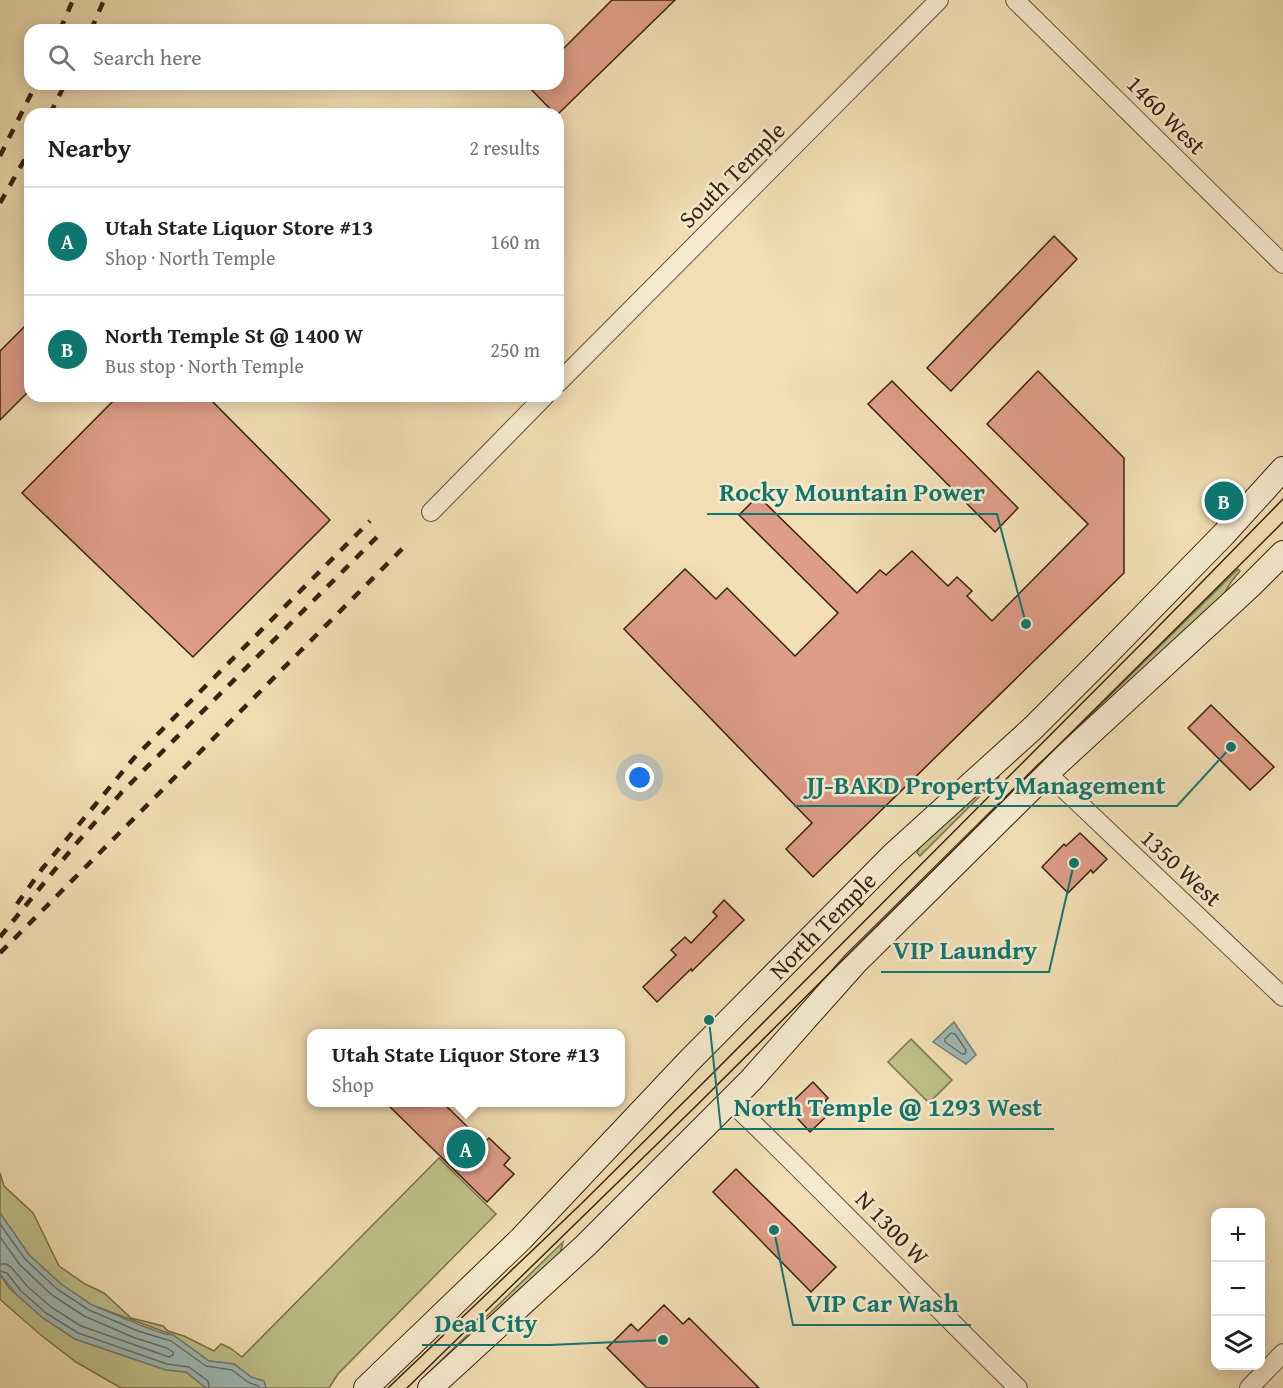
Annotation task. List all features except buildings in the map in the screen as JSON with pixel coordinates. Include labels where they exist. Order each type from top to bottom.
[{"type":"main road","name":"North Temple","points":[[366,1388],[521,1239],[689,1061],[893,855],[1033,728],[1114,648],[1283,469]]},
{"type":"main road","name":"North Temple","points":[[430,1388],[586,1245],[730,1101],[855,963],[1047,773],[1283,553]]},
{"type":"street","name":"South Temple","points":[[564,377],[939,0]]},
{"type":"street","name":"1460 West","points":[[1016,0],[1283,264]]},
{"type":"street","points":[[431,512],[539,402]]},
{"type":"street","name":"1350 West","points":[[1047,773],[1283,997]]},
{"type":"street","name":"N 1300 W","points":[[730,1101],[791,1159],[1018,1388]]},
{"type":"street","points":[[1249,1388],[1283,1353]]},
{"type":"green space","points":[[1238,569],[1240,571],[1220,601],[1074,735],[1072,733]]},
{"type":"green space","points":[[996,774],[999,777],[920,856],[917,853],[921,843]]},
{"type":"green space","points":[[911,1039],[952,1080],[929,1103],[888,1062]]},
{"type":"green space","points":[[439,1158],[496,1214],[338,1374],[329,1388],[266,1388],[264,1381],[251,1377],[234,1364],[209,1361],[173,1335],[92,1305],[61,1284],[29,1255],[0,1213],[0,1173],[4,1186],[33,1213],[59,1266],[85,1284],[104,1293],[131,1318],[163,1326],[168,1331],[214,1351],[221,1344],[242,1357]]},
{"type":"green space","points":[[563,1242],[560,1254],[428,1377],[426,1375]]},
{"type":"green space","points":[[0,1274],[9,1288],[43,1318],[75,1339],[166,1370],[186,1372],[206,1388],[121,1388],[76,1362],[3,1302],[0,1299]]},
{"type":"water","points":[[954,1022],[976,1055],[966,1064],[933,1042]]},
{"type":"water","points":[[0,1213],[29,1255],[61,1284],[92,1305],[140,1325],[173,1335],[209,1361],[234,1364],[251,1377],[264,1381],[266,1388],[206,1388],[186,1372],[166,1370],[75,1339],[43,1318],[17,1295],[0,1274]]},
{"type":"tram line","points":[[388,1388],[581,1204],[707,1079],[1283,499]]},
{"type":"tram line","points":[[407,1388],[693,1109],[1283,522]]},
{"type":"railway","points":[[63,24],[73,0]]},
{"type":"railway","points":[[94,24],[104,0]]},
{"type":"railway","points":[[24,108],[33,90]]},
{"type":"railway","points":[[53,108],[62,90]]},
{"type":"railway","points":[[0,156],[24,108]]},
{"type":"railway","points":[[0,203],[24,161]]},
{"type":"railway","points":[[17,904],[42,869],[134,758],[370,521]]},
{"type":"railway","points":[[0,937],[75,845],[122,792],[382,532]]},
{"type":"railway","points":[[0,953],[403,548]]},
{"type":"place","name":"North Temple St @ 1400 W","points":[[1224,501]]},
{"type":"place","name":"Rocky Mountain Power","points":[[1026,624]]},
{"type":"place","name":"JJ-BAKD Property Management","points":[[1231,747]]},
{"type":"place","name":"VIP Laundry","points":[[1074,863]]},
{"type":"place","name":"North Temple @ 1293 West","points":[[709,1020]]},
{"type":"place","name":"Utah State Liquor Store #13","points":[[466,1149]]},
{"type":"place","name":"VIP Car Wash","points":[[774,1230]]},
{"type":"place","name":"Deal City","points":[[663,1340]]}]
